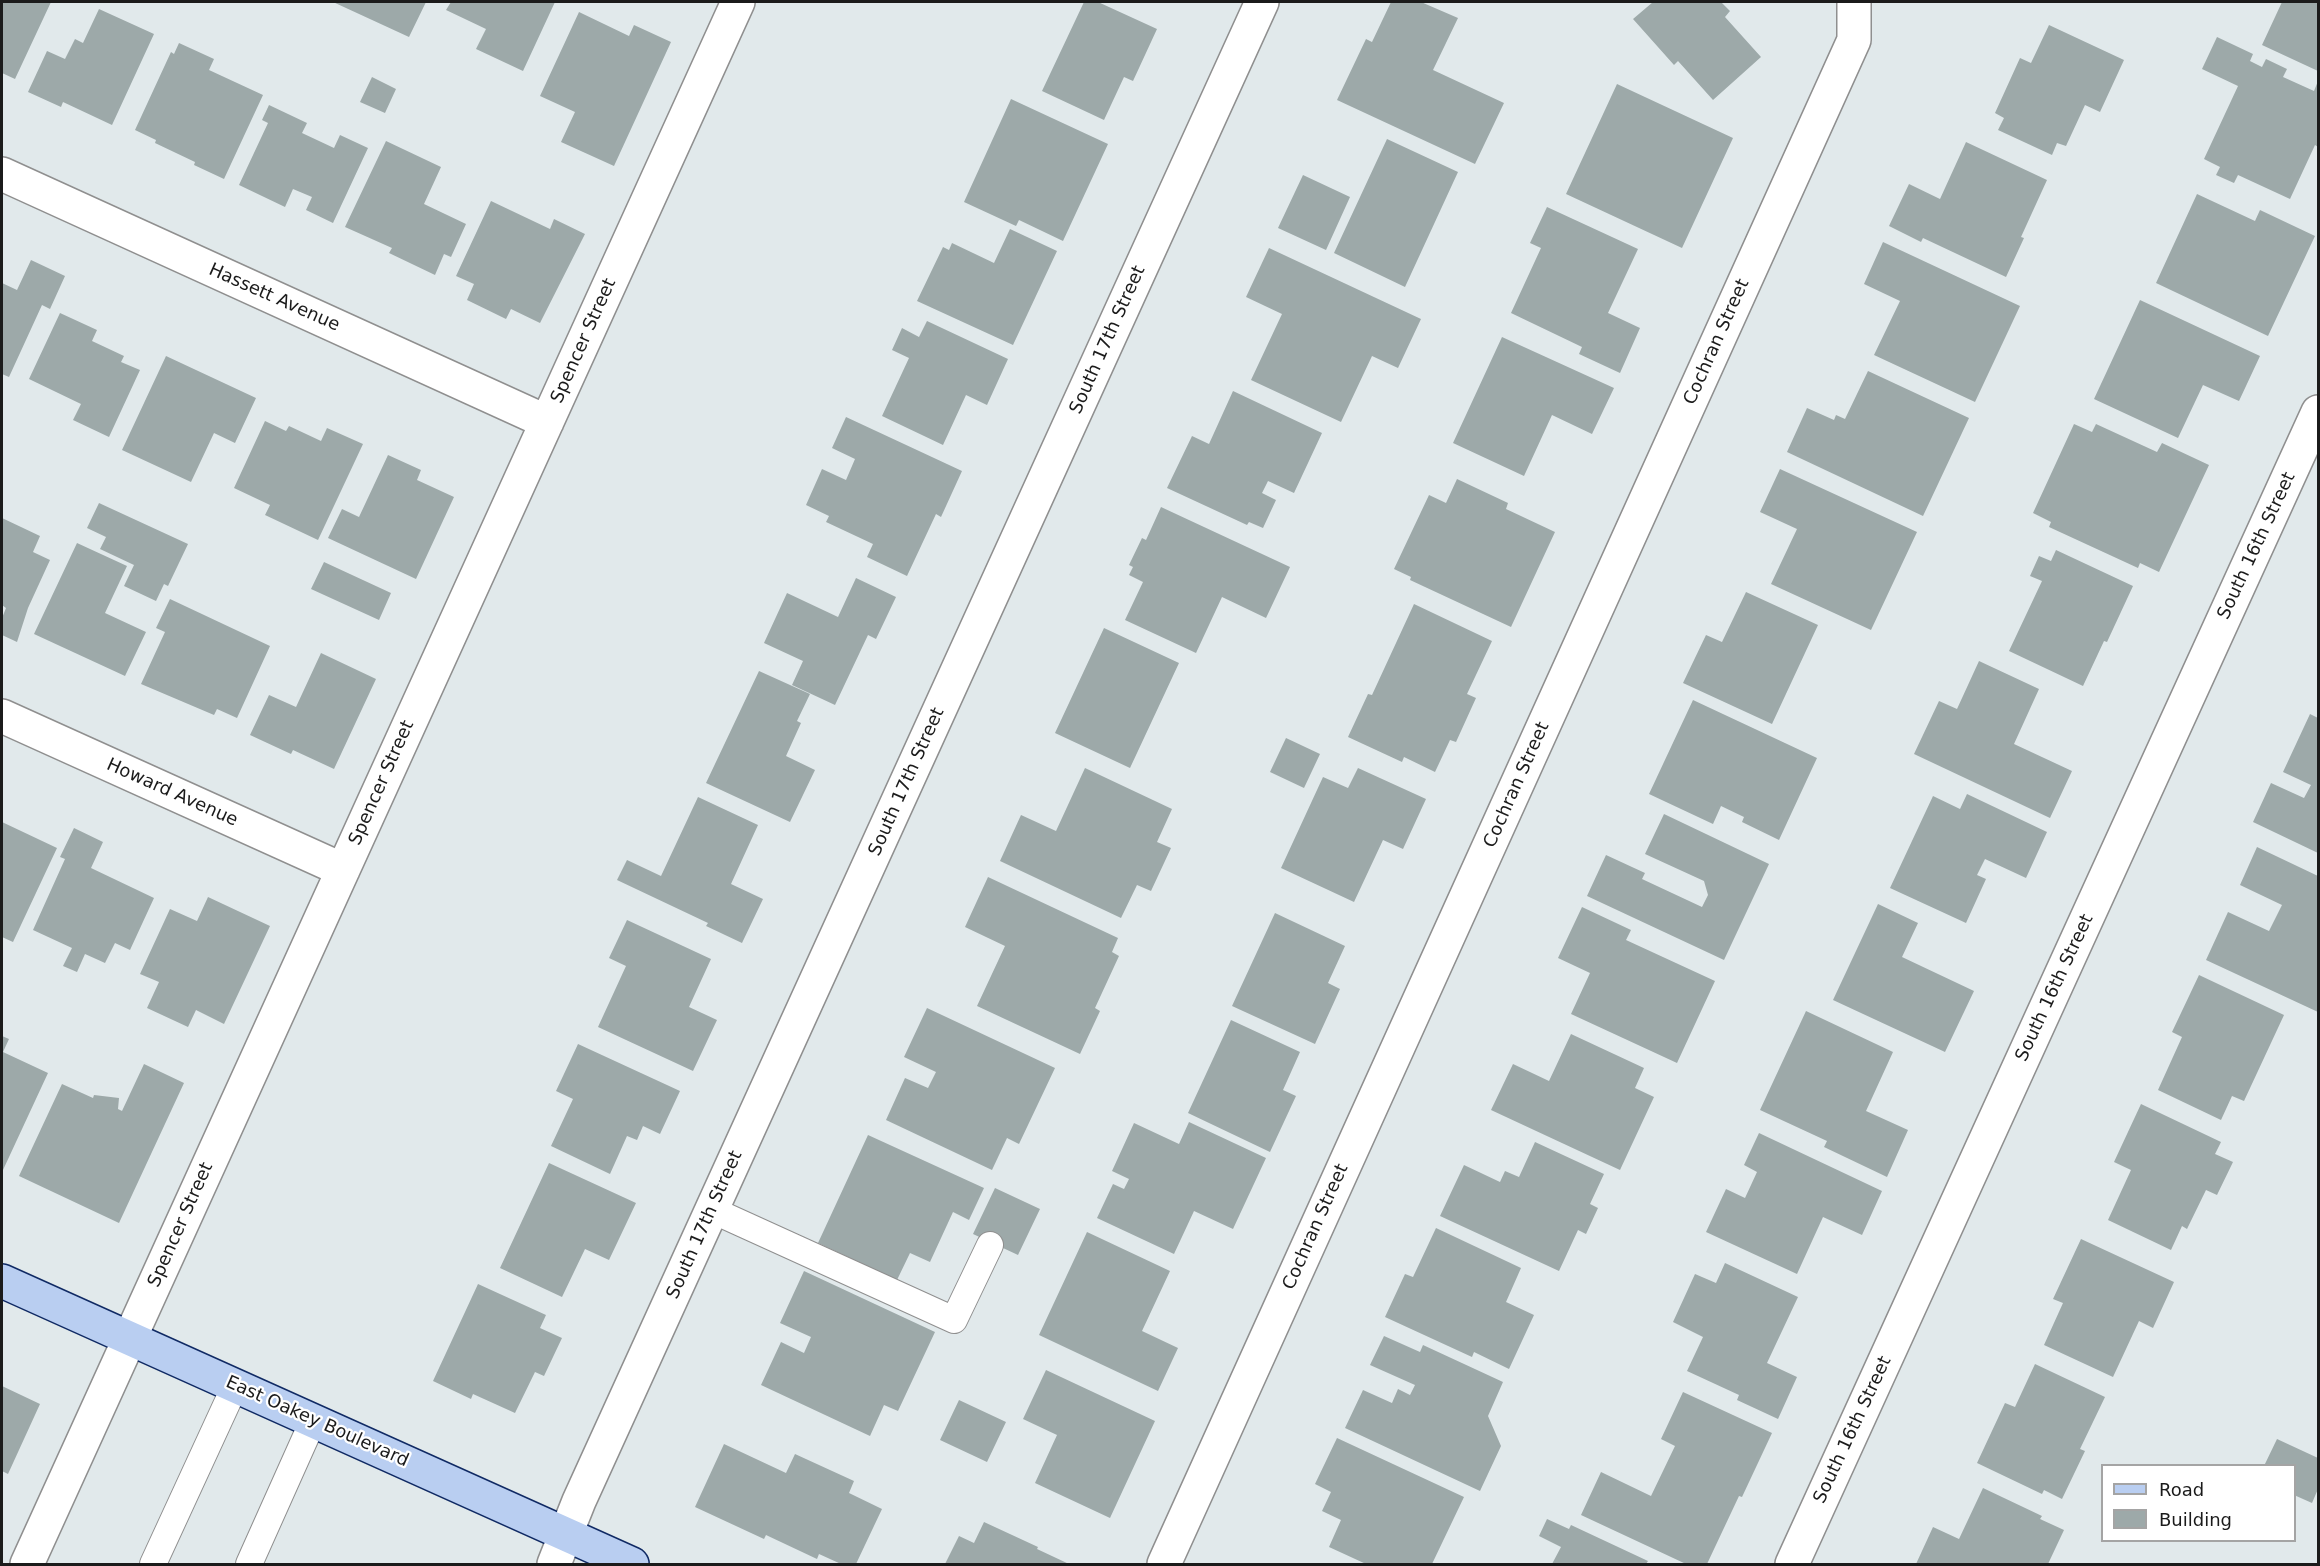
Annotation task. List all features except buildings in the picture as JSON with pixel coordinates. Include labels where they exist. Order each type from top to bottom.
[{"type":"street","name":"Spencer Street","points":[[27,1564],[738,2]]},
{"type":"street","name":"South 17th Street","points":[[554,1564],[565,1534],[1262,2]]},
{"type":"street","name":"Cochran Street","points":[[1164,1564],[1854,40],[1854,2]]},
{"type":"street","name":"Hassett Avenue","points":[[2,174],[547,422]]},
{"type":"street","name":"South 16th Street","points":[[1792,1564],[2319,412]]},
{"type":"street","name":"Howard Avenue","points":[[2,716],[343,870]]},
{"type":"street","name":"East Oakey Boulevard","points":[[2,1281],[632,1564]]},
{"type":"lane","points":[[712,1210],[954,1320],[990,1245]]},
{"type":"lane","points":[[153,1564],[235,1386]]},
{"type":"lane","points":[[249,1564],[313,1421]]}]
